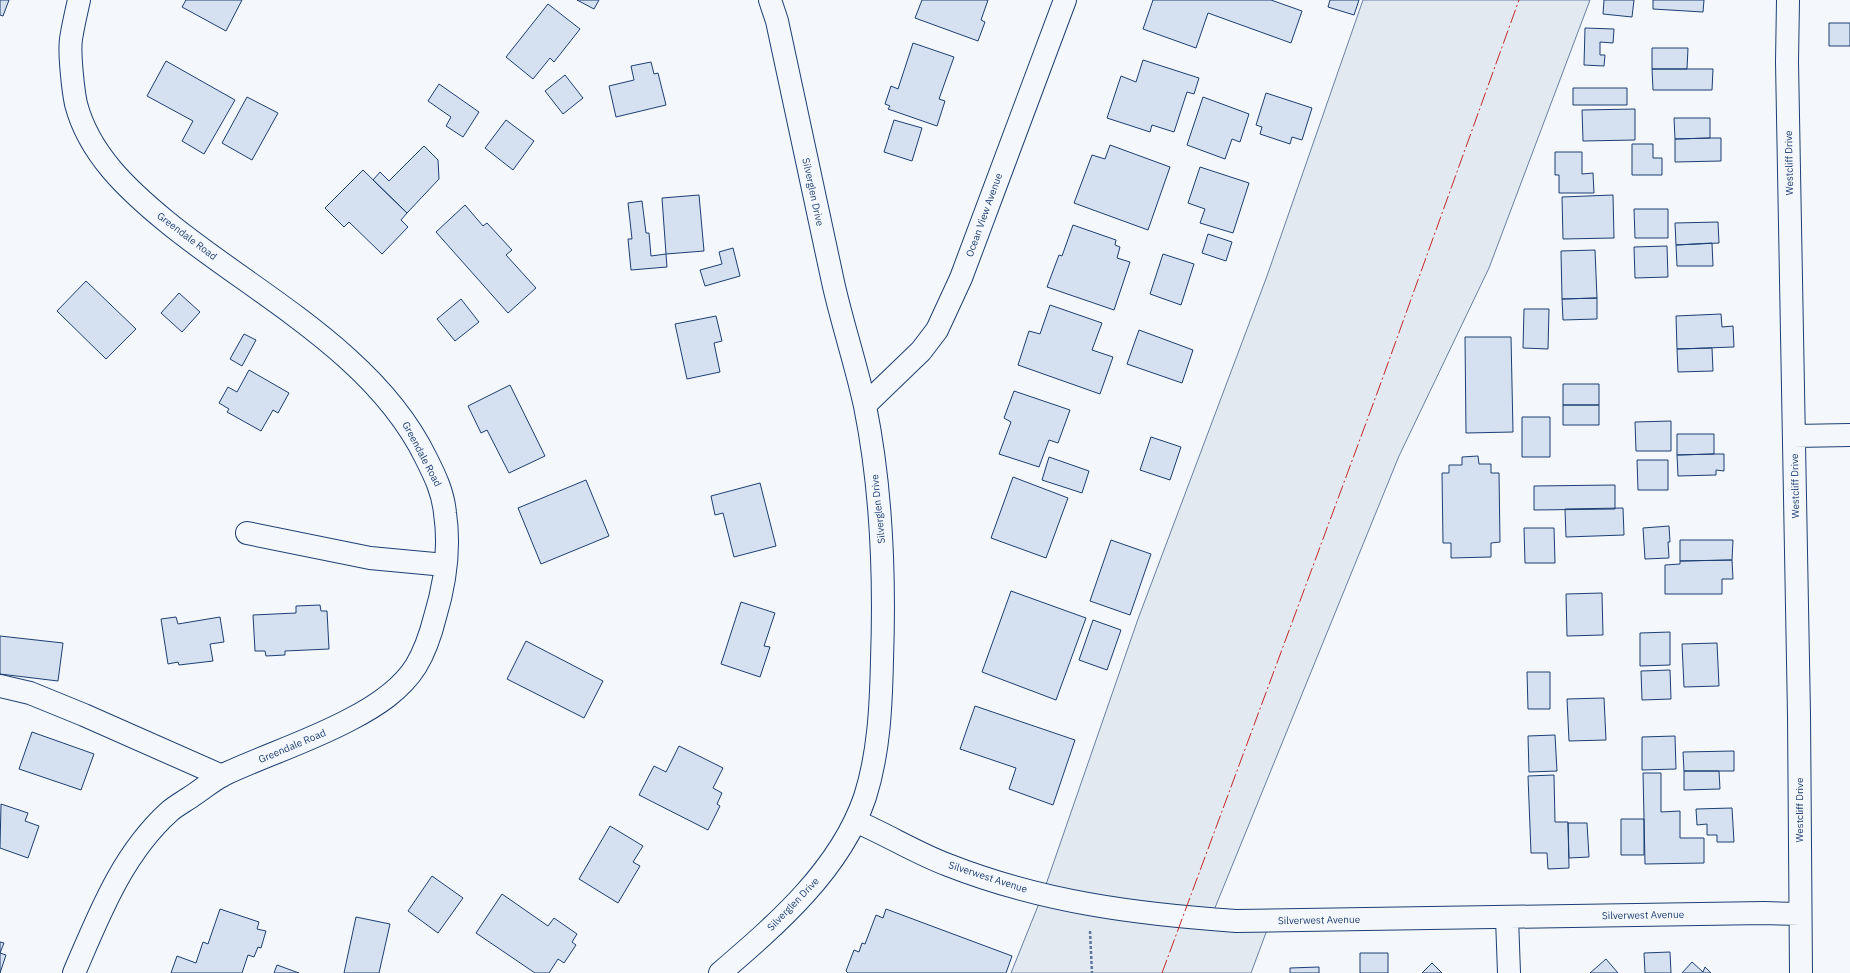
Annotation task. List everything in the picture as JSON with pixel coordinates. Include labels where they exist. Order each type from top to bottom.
[{"type":"street","name":"Greendale Road","points":[[74,973],[112,885],[136,849],[171,810],[222,776],[335,727],[376,706],[399,687],[416,666],[430,636],[440,600],[445,565],[446,517],[442,490],[421,447],[403,418],[383,394],[338,350],[281,304],[191,242],[146,205],[110,169],[91,141],[76,103],[70,43],[79,0]]},
{"type":"street","name":"Silverglen Drive","points":[[720,973],[810,889],[834,857],[855,821],[865,797],[875,758],[881,705],[883,555],[879,499],[865,405],[841,317],[777,21],[770,0]]},
{"type":"street","name":"Ocean View Avenue","points":[[865,405],[921,351],[937,330],[961,278],[1065,0]]},
{"type":"street","name":"Westcliff Drive","points":[[1788,0],[1787,62],[1794,436],[1801,973]]},
{"type":"street","points":[[1794,436],[1850,435]]},
{"type":"street","points":[[247,533],[370,558],[445,565]]},
{"type":"street","points":[[0,686],[30,693],[84,715],[222,776]]},
{"type":"street","name":"Silverwest Avenue","points":[[855,821],[947,865],[1011,887],[1089,905],[1158,915],[1236,921],[1764,913],[1800,914]]},
{"type":"street","points":[[1507,918],[1509,973]]},
{"type":"path","points":[[1089,905],[1092,973]]},
{"type":"shaded area","points":[[1363,0],[1590,0],[1489,268],[1399,456],[1210,920],[1270,922],[1251,973],[1011,973],[1042,896],[1138,619],[1267,276]]},
{"type":"building","points":[[0,0],[9,0],[3,16],[0,15]]},
{"type":"building","points":[[186,0],[242,0],[226,31],[182,7]]},
{"type":"building","points":[[577,0],[599,0],[594,9]]},
{"type":"building","points":[[922,0],[988,0],[981,20],[985,22],[978,41],[915,18]]},
{"type":"building","points":[[1153,0],[1271,0],[1302,11],[1291,43],[1208,13],[1196,48],[1143,29]]},
{"type":"building","points":[[1330,0],[1359,0],[1354,15],[1328,7]]},
{"type":"building","points":[[1604,0],[1634,0],[1632,17],[1603,14]]},
{"type":"building","points":[[1653,0],[1704,0],[1703,12],[1653,9]]},
{"type":"building","points":[[548,4],[580,29],[554,62],[550,58],[533,79],[506,57]]},
{"type":"building","points":[[1829,23],[1850,23],[1850,46],[1829,46]]},
{"type":"building","points":[[1585,28],[1614,29],[1613,43],[1600,42],[1600,55],[1605,55],[1604,66],[1584,65]]},
{"type":"building","points":[[913,43],[954,57],[939,99],[945,101],[937,126],[888,109],[890,106],[885,104],[891,86],[898,89]]},
{"type":"building","points":[[1652,48],[1688,48],[1687,69],[1652,69]]},
{"type":"building","points":[[1143,60],[1199,78],[1194,94],[1187,92],[1174,132],[1152,125],[1150,132],[1107,118],[1121,76],[1136,82]]},
{"type":"building","points":[[166,61],[235,100],[204,154],[182,141],[193,121],[147,96]]},
{"type":"building","points":[[651,62],[654,74],[658,73],[666,105],[616,117],[609,86],[634,80],[631,66]]},
{"type":"building","points":[[1652,69],[1713,69],[1712,90],[1653,90]]},
{"type":"building","points":[[565,75],[583,98],[563,114],[545,91]]},
{"type":"building","points":[[439,84],[479,112],[463,137],[446,126],[451,117],[428,101]]},
{"type":"building","points":[[1573,88],[1627,88],[1627,105],[1573,105]]},
{"type":"building","points":[[1266,93],[1312,108],[1302,140],[1292,137],[1290,144],[1260,134],[1262,127],[1256,125]]},
{"type":"building","points":[[247,97],[278,113],[252,160],[222,143]]},
{"type":"building","points":[[1203,97],[1249,114],[1240,142],[1232,139],[1225,159],[1187,145]]},
{"type":"building","points":[[1635,109],[1635,140],[1583,141],[1582,110]]},
{"type":"building","points":[[1674,118],[1710,118],[1710,138],[1675,139]]},
{"type":"building","points":[[506,120],[534,141],[513,170],[485,148]]},
{"type":"building","points":[[894,120],[922,128],[912,161],[884,152]]},
{"type":"building","points":[[1721,138],[1721,161],[1675,162],[1675,139]]},
{"type":"building","points":[[1632,144],[1653,144],[1653,158],[1662,158],[1662,175],[1632,175]]},
{"type":"building","points":[[1110,145],[1170,167],[1148,230],[1074,203],[1092,155],[1105,159]]},
{"type":"building","points":[[424,146],[438,160],[439,179],[407,213],[373,180],[380,172],[389,181]]},
{"type":"building","points":[[1555,152],[1582,152],[1582,174],[1593,173],[1594,193],[1559,193],[1559,175],[1555,175]]},
{"type":"building","points":[[1200,167],[1249,183],[1233,233],[1200,223],[1205,209],[1188,203]]},
{"type":"building","points":[[363,170],[407,213],[401,220],[408,227],[382,254],[349,222],[344,227],[325,208]]},
{"type":"building","points":[[699,195],[704,251],[666,254],[662,198]]},
{"type":"building","points":[[1613,195],[1614,238],[1563,239],[1562,197]]},
{"type":"building","points":[[642,201],[646,233],[649,233],[651,256],[666,254],[667,267],[631,270],[628,239],[632,239],[628,203]]},
{"type":"building","points":[[465,205],[483,226],[487,223],[512,250],[506,255],[536,288],[508,313],[436,232]]},
{"type":"building","points":[[1634,209],[1668,209],[1668,238],[1635,238]]},
{"type":"building","points":[[1718,222],[1719,243],[1676,245],[1675,223]]},
{"type":"building","points":[[1073,225],[1116,240],[1115,245],[1120,247],[1117,258],[1130,262],[1114,310],[1047,287],[1059,255],[1062,256]]},
{"type":"building","points":[[1208,234],[1232,242],[1226,261],[1202,253]]},
{"type":"building","points":[[1712,243],[1713,266],[1677,266],[1676,245]]},
{"type":"building","points":[[1667,246],[1668,277],[1635,278],[1634,247]]},
{"type":"building","points":[[733,248],[740,276],[705,286],[700,270],[722,264],[719,252]]},
{"type":"building","points":[[1595,250],[1597,298],[1562,299],[1561,251]]},
{"type":"building","points":[[1163,254],[1194,264],[1181,305],[1150,294]]},
{"type":"building","points":[[86,281],[136,329],[106,359],[57,311]]},
{"type":"building","points":[[179,293],[200,312],[182,332],[161,313]]},
{"type":"building","points":[[1597,298],[1597,319],[1563,320],[1562,299]]},
{"type":"building","points":[[461,299],[479,322],[455,341],[437,319]]},
{"type":"building","points":[[1050,305],[1102,323],[1092,350],[1113,357],[1100,394],[1018,365],[1029,331],[1040,334]]},
{"type":"building","points":[[1524,309],[1549,309],[1548,349],[1523,348]]},
{"type":"building","points":[[1721,314],[1722,327],[1733,326],[1734,347],[1677,349],[1676,316]]},
{"type":"building","points":[[716,316],[722,341],[714,343],[720,372],[687,379],[675,324]]},
{"type":"building","points":[[1139,330],[1193,350],[1182,383],[1127,364]]},
{"type":"building","points":[[244,334],[256,340],[242,366],[230,359]]},
{"type":"building","points":[[1465,337],[1511,337],[1513,432],[1466,433]]},
{"type":"building","points":[[1712,348],[1713,371],[1678,372],[1677,349]]},
{"type":"building","points":[[249,370],[289,393],[278,413],[273,410],[261,431],[227,412],[229,409],[219,403],[228,387],[237,392]]},
{"type":"building","points":[[1563,384],[1599,384],[1599,405],[1563,405]]},
{"type":"building","points":[[510,385],[545,456],[509,473],[487,430],[481,433],[468,406]]},
{"type":"building","points":[[1014,391],[1070,410],[1058,443],[1049,440],[1039,467],[999,454],[1011,422],[1004,418]]},
{"type":"building","points":[[1563,405],[1599,405],[1599,425],[1563,425]]},
{"type":"building","points":[[1522,417],[1550,417],[1550,457],[1522,457]]},
{"type":"building","points":[[1671,421],[1671,451],[1636,451],[1635,422]]},
{"type":"building","points":[[1677,434],[1714,434],[1714,454],[1677,455]]},
{"type":"building","points":[[1151,437],[1181,447],[1170,480],[1140,470]]},
{"type":"building","points":[[1724,454],[1724,471],[1716,470],[1716,475],[1678,476],[1677,455]]},
{"type":"building","points":[[1478,456],[1479,464],[1491,464],[1491,473],[1499,473],[1500,542],[1491,543],[1491,557],[1451,558],[1451,543],[1443,543],[1442,473],[1449,473],[1449,465],[1462,465],[1462,457]]},
{"type":"building","points":[[1049,457],[1089,471],[1082,493],[1042,480]]},
{"type":"building","points":[[1637,460],[1668,460],[1668,490],[1638,490]]},
{"type":"building","points":[[1013,477],[1068,498],[1046,558],[991,538]]},
{"type":"building","points":[[586,480],[609,536],[541,564],[518,508]]},
{"type":"building","points":[[760,483],[776,546],[734,557],[723,513],[715,515],[711,496]]},
{"type":"building","points":[[1615,485],[1615,509],[1534,510],[1534,486]]},
{"type":"building","points":[[1623,508],[1624,535],[1566,537],[1565,509]]},
{"type":"building","points":[[1669,526],[1669,558],[1645,559],[1643,528]]},
{"type":"building","points":[[1524,528],[1554,528],[1555,563],[1525,563]]},
{"type":"building","points":[[1111,540],[1151,554],[1130,615],[1090,601]]},
{"type":"building","points":[[1680,540],[1733,540],[1732,560],[1680,561]]},
{"type":"building","points":[[1732,560],[1733,579],[1722,579],[1722,594],[1665,594],[1665,565],[1680,564],[1680,561]]},
{"type":"building","points":[[1011,591],[1086,618],[1056,700],[982,672]]},
{"type":"building","points":[[1602,593],[1603,635],[1567,636],[1566,594]]},
{"type":"building","points":[[741,602],[775,613],[764,646],[770,647],[760,677],[721,664]]},
{"type":"building","points":[[320,605],[321,611],[327,611],[329,649],[285,651],[285,655],[266,656],[265,651],[255,651],[253,615],[296,613],[296,606]]},
{"type":"building","points":[[176,617],[178,624],[220,617],[224,642],[210,644],[213,661],[179,665],[178,662],[168,664],[161,619]]},
{"type":"building","points":[[1093,620],[1121,630],[1107,670],[1079,660]]},
{"type":"building","points":[[1670,632],[1670,665],[1640,666],[1640,633]]},
{"type":"building","points":[[0,636],[63,643],[58,681],[0,674]]},
{"type":"building","points":[[526,641],[603,681],[584,718],[507,679]]},
{"type":"building","points":[[1717,643],[1719,686],[1684,687],[1682,644]]},
{"type":"building","points":[[1670,670],[1671,699],[1642,700],[1641,671]]},
{"type":"building","points":[[1527,672],[1550,672],[1550,709],[1528,709]]},
{"type":"building","points":[[1604,698],[1606,740],[1569,741],[1567,699]]},
{"type":"building","points":[[975,706],[1075,740],[1053,805],[1009,789],[1016,768],[960,749]]},
{"type":"building","points":[[32,732],[94,754],[81,790],[19,769]]},
{"type":"building","points":[[1555,735],[1557,771],[1529,772],[1528,736]]},
{"type":"building","points":[[1675,736],[1676,769],[1642,770],[1642,737]]},
{"type":"building","points":[[679,746],[723,768],[713,788],[722,793],[717,804],[720,806],[708,830],[639,795],[654,766],[666,772]]},
{"type":"building","points":[[1734,751],[1734,771],[1684,771],[1683,752]]},
{"type":"building","points":[[1684,771],[1719,771],[1720,789],[1684,790]]},
{"type":"building","points":[[1643,773],[1661,773],[1661,812],[1680,811],[1680,838],[1704,838],[1704,863],[1645,864]]},
{"type":"building","points":[[1554,775],[1555,822],[1568,822],[1569,868],[1548,869],[1547,853],[1531,853],[1528,776]]},
{"type":"building","points":[[1,804],[28,813],[25,821],[39,826],[28,858],[0,848]]},
{"type":"building","points":[[1732,808],[1734,842],[1717,842],[1717,835],[1707,835],[1707,824],[1697,825],[1696,809]]},
{"type":"building","points":[[1621,819],[1644,819],[1644,855],[1621,855]]},
{"type":"building","points":[[1568,823],[1587,823],[1589,857],[1569,858]]},
{"type":"building","points":[[610,826],[643,846],[633,862],[640,866],[618,903],[579,879]]},
{"type":"building","points":[[432,876],[463,898],[438,933],[408,911]]},
{"type":"building","points":[[502,894],[548,926],[554,918],[577,934],[572,942],[576,945],[564,963],[558,959],[549,973],[535,973],[476,933]]},
{"type":"building","points":[[220,909],[259,922],[257,929],[266,931],[261,948],[258,947],[254,957],[248,955],[242,973],[171,973],[177,956],[196,963],[203,942],[208,944]]},
{"type":"building","points":[[886,909],[1012,956],[1006,973],[848,973],[846,971],[854,950],[859,952],[862,943],[865,944],[876,915],[883,918]]},
{"type":"building","points":[[356,917],[390,924],[379,973],[344,973]]},
{"type":"building","points":[[0,942],[4,943],[0,953]]},
{"type":"building","points":[[1670,952],[1671,973],[1645,973],[1644,953]]},
{"type":"building","points":[[0,953],[6,955],[0,973]]},
{"type":"building","points":[[1360,953],[1388,953],[1388,973],[1360,973]]},
{"type":"building","points":[[1606,959],[1618,973],[1590,973]]},
{"type":"building","points":[[1692,962],[1703,972],[1705,967],[1711,973],[1682,973]]},
{"type":"building","points":[[1432,963],[1442,973],[1422,973]]},
{"type":"building","points":[[277,965],[299,973],[274,973]]},
{"type":"building","points":[[1319,967],[1319,973],[1290,973],[1290,968]]},
{"type":"power","points":[[1162,973],[1379,388],[1519,0]]}]
